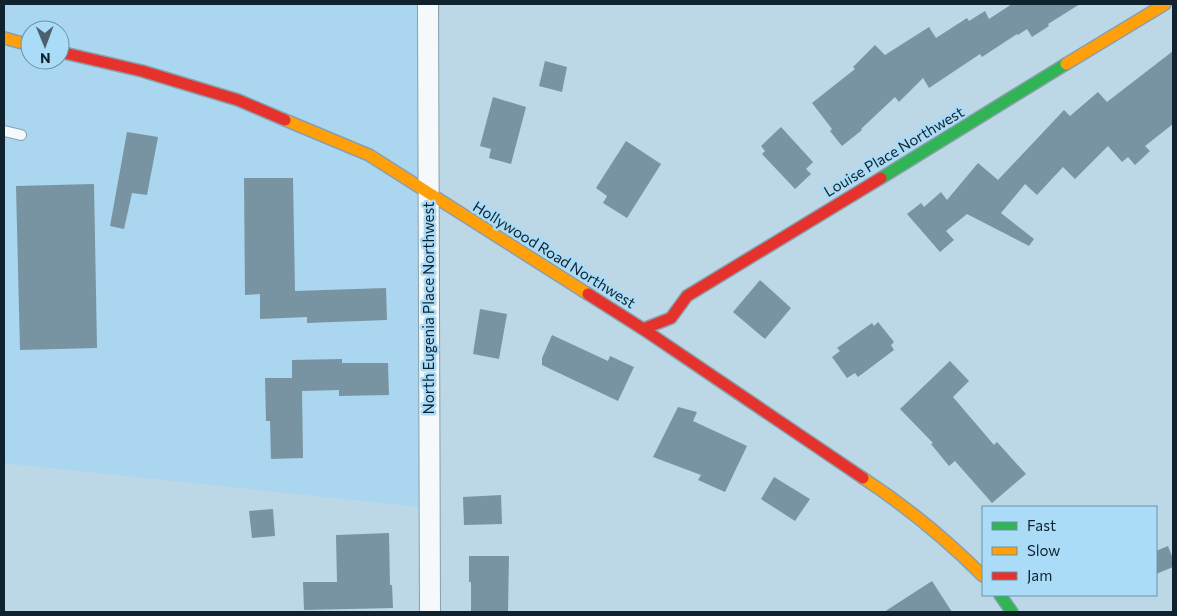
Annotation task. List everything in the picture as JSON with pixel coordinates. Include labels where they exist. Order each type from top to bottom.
[{"type":"street","name":"North Eugenia Place Northwest","points":[[428,4],[430,612]]},
{"type":"street","name":"Louise Place Northwest","points":[[643,329],[671,318],[687,296],[1165,4]]},
{"type":"street","points":[[4,38],[20,42]]},
{"type":"street","name":"Hollywood Road Northwest","points":[[70,54],[142,71],[238,100],[369,155],[643,329],[896,500],[953,546],[982,575]]},
{"type":"street","points":[[1001,596],[1012,612]]},
{"type":"lane","points":[[4,131],[21,136]]},
{"type":"shaded area","points":[[4,4],[440,4],[430,508],[4,463]]},
{"type":"building","points":[[1012,4],[1080,4],[1048,24],[1049,26],[1032,37],[1027,29],[982,57],[980,54],[929,88],[923,78],[899,102],[895,97],[862,130],[842,146],[830,131],[832,129],[812,103],[855,69],[853,67],[875,45],[885,55],[929,27],[936,38],[967,18],[969,21],[985,11],[989,19]]},
{"type":"building","points":[[1173,51],[1173,124],[1145,146],[1150,151],[1135,165],[1128,157],[1122,162],[1108,146],[1075,179],[1063,167],[1037,195],[1025,184],[1001,213],[1034,239],[1029,246],[967,214],[946,231],[954,240],[940,252],[907,214],[921,203],[924,207],[941,192],[947,200],[978,163],[998,180],[1064,110],[1070,116],[1098,92],[1107,102]]},
{"type":"building","points":[[545,61],[567,67],[562,92],[539,86]]},
{"type":"building","points":[[493,97],[526,107],[511,164],[489,158],[491,149],[480,146]]},
{"type":"building","points":[[781,127],[813,162],[806,169],[811,174],[795,189],[762,154],[765,151],[761,146]]},
{"type":"building","points":[[127,132],[158,137],[147,195],[132,193],[124,229],[110,226]]},
{"type":"building","points":[[626,141],[661,164],[627,218],[603,203],[607,196],[596,188]]},
{"type":"building","points":[[244,178],[293,178],[295,291],[386,288],[387,320],[307,323],[307,317],[260,319],[260,294],[245,295]]},
{"type":"building","points":[[94,184],[97,348],[20,350],[16,186]]},
{"type":"building","points":[[760,280],[791,308],[765,339],[733,312]]},
{"type":"building","points":[[480,309],[507,314],[499,359],[473,354]]},
{"type":"building","points":[[878,322],[894,342],[891,345],[894,350],[858,377],[855,373],[847,378],[832,357],[840,351],[837,348],[872,323],[874,326]]},
{"type":"building","points":[[552,335],[608,361],[610,356],[634,367],[618,401],[542,365],[542,358]]},
{"type":"building","points":[[342,359],[342,363],[388,363],[389,395],[339,396],[339,390],[302,391],[303,458],[271,459],[270,421],[266,421],[265,378],[292,378],[292,360]]},
{"type":"building","points":[[950,361],[969,381],[953,397],[994,445],[997,442],[1026,474],[992,503],[955,461],[949,466],[931,444],[933,443],[900,409]]},
{"type":"building","points":[[678,407],[697,412],[693,421],[747,446],[725,492],[698,480],[701,475],[653,457]]},
{"type":"building","points":[[774,477],[810,499],[795,521],[761,499]]},
{"type":"building","points":[[501,495],[502,524],[464,525],[463,497]]},
{"type":"building","points":[[273,509],[275,536],[252,538],[249,511]]},
{"type":"building","points":[[389,533],[390,585],[392,585],[393,608],[304,610],[303,582],[337,582],[336,535]]},
{"type":"building","points":[[1168,546],[1173,559],[1173,567],[1157,574],[1157,551]]},
{"type":"building","points":[[469,556],[509,556],[508,612],[471,612]]},
{"type":"building","points":[[932,581],[952,612],[884,612]]},
{"type":"traffic: fast","points":[[881,178],[1066,64]]},
{"type":"traffic: fast","points":[[1001,596],[1012,612]]},
{"type":"traffic: slow","points":[[1066,64],[1165,4]]},
{"type":"traffic: slow","points":[[4,38],[20,42]]},
{"type":"traffic: slow","points":[[285,120],[369,155],[588,294]]},
{"type":"traffic: slow","points":[[863,478],[926,524],[982,575]]},
{"type":"traffic: jam","points":[[70,54],[142,71],[238,100],[285,120]]},
{"type":"traffic: jam","points":[[643,329],[671,318],[687,296],[881,178]]},
{"type":"traffic: jam","points":[[588,294],[863,478]]}]
